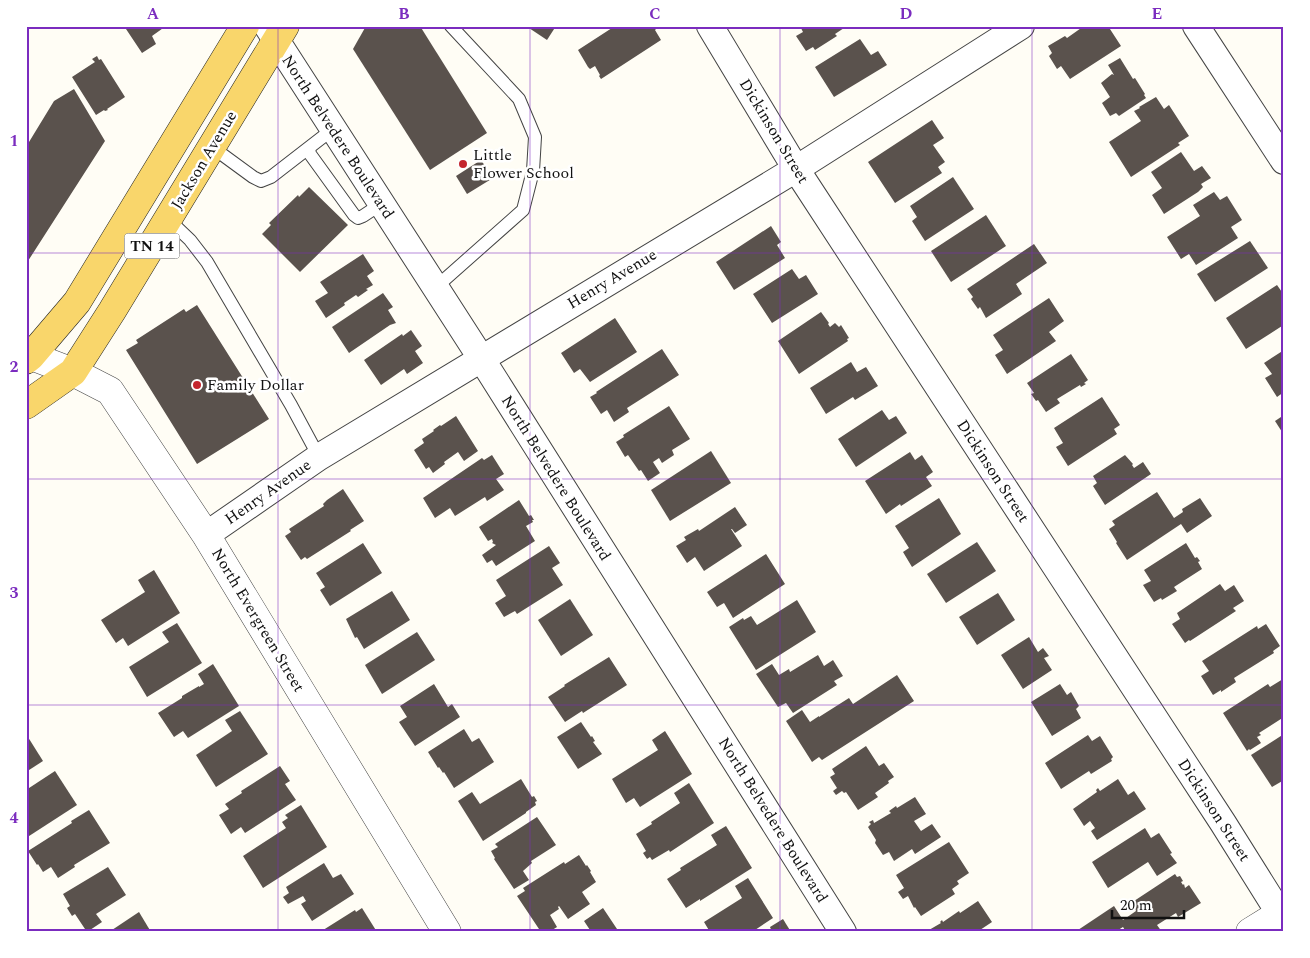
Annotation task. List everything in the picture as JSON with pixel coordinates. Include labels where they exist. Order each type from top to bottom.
[{"type":"main road","name":"TN 14","points":[[28,357],[78,302],[244,26]]},
{"type":"main road","name":"Jackson Avenue","points":[[26,406],[73,372],[212,147],[276,31]]},
{"type":"street","name":"Dickinson Street","points":[[710,26],[796,169],[1282,912]]},
{"type":"street","name":"Henry Avenue","points":[[206,535],[319,457],[480,358],[796,169],[1021,26]]},
{"type":"street","points":[[1196,26],[1284,161]]},
{"type":"street","name":"North Belvedere Boulevard","points":[[276,31],[333,129],[844,932]]},
{"type":"street","name":"North Evergreen Street","points":[[28,357],[73,372],[110,391],[206,535],[447,932]]},
{"type":"street","points":[[1250,932],[1282,912]]},
{"type":"lane","points":[[435,288],[523,210],[533,171],[535,137],[518,99],[451,26]]},
{"type":"lane","points":[[212,147],[261,181],[271,177],[333,129]]},
{"type":"lane","points":[[309,149],[310,154],[354,215],[358,218],[363,216],[381,204]]},
{"type":"lane","points":[[168,219],[190,240],[207,262],[291,404],[319,457]]},
{"type":"building","points":[[124,26],[166,26],[152,36],[156,44],[142,53]]},
{"type":"building","points":[[366,26],[420,26],[487,133],[430,170],[353,49]]},
{"type":"building","points":[[526,26],[556,26],[547,40]]},
{"type":"building","points":[[615,26],[654,26],[661,40],[601,79],[595,66],[590,69],[578,50]]},
{"type":"building","points":[[800,26],[847,26],[835,34],[837,36],[815,50],[813,47],[806,51],[796,36],[803,32]]},
{"type":"building","points":[[1084,26],[1108,26],[1121,46],[1070,79],[1061,66],[1057,69],[1049,56],[1052,53],[1048,46],[1065,36],[1067,38]]},
{"type":"building","points":[[860,39],[871,55],[878,51],[887,65],[834,97],[815,67]]},
{"type":"building","points":[[97,56],[99,60],[101,59],[125,97],[108,110],[104,110],[96,115],[72,77],[95,62],[92,59]]},
{"type":"building","points":[[1120,58],[1133,79],[1135,78],[1146,98],[1119,116],[1116,113],[1110,116],[1102,103],[1110,97],[1101,83],[1112,74],[1114,75],[1108,65]]},
{"type":"building","points":[[74,89],[105,141],[28,261],[26,260],[26,138],[29,142],[54,101]]},
{"type":"building","points":[[1156,97],[1164,109],[1169,105],[1189,136],[1178,143],[1180,145],[1131,177],[1109,142],[1141,121],[1134,111]]},
{"type":"building","points":[[932,120],[944,138],[933,145],[945,162],[938,167],[942,173],[895,203],[868,162]]},
{"type":"building","points":[[1181,152],[1194,171],[1202,166],[1211,178],[1201,184],[1203,187],[1198,192],[1164,214],[1152,195],[1162,188],[1151,172]]},
{"type":"building","points":[[481,160],[493,178],[467,194],[456,176]]},
{"type":"building","points":[[953,177],[974,209],[925,241],[912,221],[917,217],[910,206]]},
{"type":"building","points":[[309,187],[348,225],[300,272],[262,234],[271,225],[269,223]]},
{"type":"building","points":[[1214,192],[1220,200],[1227,196],[1242,220],[1231,227],[1238,238],[1196,265],[1189,254],[1181,259],[1167,237],[1200,216],[1193,205]]},
{"type":"building","points":[[986,215],[1006,246],[951,282],[931,251]]},
{"type":"building","points":[[771,226],[781,242],[777,245],[785,258],[734,290],[716,262]]},
{"type":"building","points":[[1250,241],[1268,268],[1215,302],[1197,274]]},
{"type":"building","points":[[1034,244],[1047,263],[1016,284],[1022,294],[986,318],[980,307],[978,309],[971,299],[973,297],[967,289]]},
{"type":"building","points":[[363,254],[374,271],[367,276],[373,285],[358,297],[356,295],[344,303],[345,305],[326,318],[315,301],[328,293],[320,282]]},
{"type":"building","points":[[792,269],[799,279],[806,275],[818,294],[772,323],[753,294]]},
{"type":"building","points":[[1277,285],[1284,295],[1284,328],[1282,326],[1246,349],[1226,318]]},
{"type":"building","points":[[383,293],[393,307],[388,310],[396,323],[390,325],[349,353],[332,327]]},
{"type":"building","points":[[1049,298],[1064,321],[1049,332],[1056,341],[1007,374],[995,355],[1003,350],[993,335]]},
{"type":"building","name":"Family Dollar","points":[[197,305],[269,419],[197,464],[126,350],[138,343],[136,340],[184,309],[186,312]]},
{"type":"building","points":[[821,312],[830,327],[835,323],[839,327],[841,325],[849,338],[847,339],[848,341],[799,374],[778,341]]},
{"type":"building","points":[[615,318],[637,352],[590,382],[580,369],[574,373],[561,353]]},
{"type":"building","points":[[411,330],[422,346],[415,351],[423,363],[407,374],[404,369],[381,385],[364,360]]},
{"type":"building","points":[[662,349],[679,375],[627,408],[629,412],[614,422],[607,410],[601,414],[590,397]]},
{"type":"building","points":[[1284,350],[1284,392],[1277,397],[1265,378],[1272,374],[1264,363]]},
{"type":"building","points":[[1071,354],[1088,380],[1084,383],[1086,384],[1081,387],[1080,385],[1057,399],[1060,403],[1046,412],[1038,400],[1036,401],[1031,394],[1034,393],[1027,383]]},
{"type":"building","points":[[851,362],[857,372],[866,367],[878,386],[855,400],[853,397],[826,414],[810,388]]},
{"type":"building","points":[[1102,397],[1120,425],[1114,429],[1117,434],[1068,466],[1056,447],[1063,443],[1054,428]]},
{"type":"building","points":[[669,406],[690,439],[672,450],[674,455],[662,463],[659,458],[653,462],[660,473],[648,481],[628,455],[625,457],[616,442],[624,437],[623,435]]},
{"type":"building","points":[[882,410],[889,420],[896,416],[907,433],[856,467],[838,439]]},
{"type":"building","points":[[1284,415],[1284,435],[1275,421]]},
{"type":"building","points":[[456,416],[478,451],[464,461],[458,452],[433,473],[429,467],[426,469],[414,450],[424,443],[422,439],[433,430]]},
{"type":"building","points":[[711,451],[731,483],[670,521],[651,490]]},
{"type":"building","points":[[910,452],[915,460],[922,455],[933,472],[926,477],[932,486],[886,514],[865,481]]},
{"type":"building","points":[[492,455],[504,474],[496,479],[504,490],[487,501],[485,497],[455,516],[450,508],[435,518],[423,498],[482,458],[484,460]]},
{"type":"building","points":[[1125,455],[1134,468],[1143,462],[1151,474],[1105,505],[1093,486],[1097,483],[1093,476]]},
{"type":"building","points":[[343,489],[364,521],[307,559],[305,557],[301,560],[285,536],[291,532],[289,529],[324,506],[323,504],[327,500]]},
{"type":"building","points":[[1157,492],[1174,518],[1183,512],[1182,509],[1200,498],[1212,516],[1187,533],[1181,524],[1127,560],[1109,529],[1115,525],[1112,521]]},
{"type":"building","points":[[939,498],[961,534],[912,567],[903,552],[909,548],[895,526]]},
{"type":"building","points":[[519,500],[529,516],[531,515],[534,520],[526,526],[535,541],[496,566],[492,560],[487,563],[482,555],[496,545],[492,543],[492,539],[488,541],[479,527]]},
{"type":"building","points":[[735,507],[747,525],[735,533],[731,529],[742,546],[704,571],[695,557],[687,563],[676,546],[686,540],[684,537],[698,529],[699,531]]},
{"type":"building","points":[[977,542],[996,571],[946,603],[927,574]]},
{"type":"building","points":[[363,543],[382,573],[330,606],[320,590],[325,587],[316,573]]},
{"type":"building","points":[[1186,543],[1195,558],[1197,557],[1200,561],[1198,562],[1202,569],[1174,587],[1177,591],[1162,600],[1161,598],[1154,602],[1143,585],[1151,581],[1144,570]]},
{"type":"building","points":[[549,546],[560,563],[552,568],[563,585],[517,614],[515,611],[504,617],[495,603],[506,596],[496,580]]},
{"type":"building","points":[[766,554],[785,584],[733,618],[724,603],[717,607],[707,592]]},
{"type":"building","points":[[154,570],[180,613],[128,646],[123,638],[116,643],[101,620],[145,592],[138,580]]},
{"type":"building","points":[[1220,584],[1225,591],[1234,585],[1244,601],[1233,608],[1236,611],[1185,643],[1172,624],[1180,619],[1177,613]]},
{"type":"building","points":[[392,591],[410,620],[364,649],[357,637],[355,638],[346,619]]},
{"type":"building","points":[[998,593],[1015,620],[977,645],[959,617]]},
{"type":"building","points":[[570,599],[593,635],[561,656],[538,620]]},
{"type":"building","points":[[797,600],[816,632],[756,670],[729,627],[743,618],[744,620],[751,616],[757,625]]},
{"type":"building","points":[[177,623],[202,663],[147,697],[129,667],[169,642],[162,632]]},
{"type":"building","points":[[1266,624],[1280,646],[1273,651],[1274,653],[1234,678],[1236,682],[1213,695],[1201,676],[1209,671],[1202,661],[1257,626],[1258,629]]},
{"type":"building","points":[[417,632],[435,660],[382,694],[365,665]]},
{"type":"building","points":[[1029,637],[1038,652],[1043,648],[1049,656],[1044,658],[1052,670],[1023,689],[1001,655]]},
{"type":"building","points":[[818,655],[824,666],[833,660],[843,676],[834,681],[837,685],[793,713],[786,703],[778,707],[756,674],[772,664],[779,675],[789,669],[790,672]]},
{"type":"building","points":[[609,657],[627,685],[565,722],[548,697]]},
{"type":"building","points":[[213,664],[239,706],[188,738],[183,731],[174,737],[158,713],[182,698],[182,696],[204,684],[198,674]]},
{"type":"building","points":[[897,675],[914,701],[822,760],[819,757],[812,762],[786,721],[802,710],[810,722],[849,698],[853,704]]},
{"type":"building","points":[[1283,679],[1284,717],[1259,733],[1261,735],[1257,737],[1261,743],[1247,751],[1223,713],[1268,684],[1270,687]]},
{"type":"building","points":[[434,684],[448,707],[452,704],[460,717],[415,746],[399,722],[407,717],[400,706]]},
{"type":"building","points":[[1060,684],[1067,695],[1071,692],[1079,706],[1076,709],[1081,718],[1052,736],[1031,702]]},
{"type":"building","points":[[240,711],[268,754],[216,787],[196,755],[232,731],[225,720]]},
{"type":"building","points":[[581,722],[592,736],[595,741],[593,742],[602,754],[578,769],[557,737]]},
{"type":"building","points":[[464,729],[472,742],[479,738],[494,762],[454,788],[428,752]]},
{"type":"building","points":[[665,731],[692,774],[640,807],[634,798],[626,803],[612,779],[658,750],[652,740]]},
{"type":"building","points":[[26,734],[43,761],[26,772]]},
{"type":"building","points":[[1284,734],[1284,780],[1272,787],[1251,755]]},
{"type":"building","points":[[1088,735],[1092,741],[1100,736],[1113,757],[1112,761],[1091,774],[1089,771],[1061,789],[1045,763]]},
{"type":"building","points":[[866,746],[879,766],[884,763],[894,777],[875,793],[878,797],[858,810],[846,792],[842,791],[836,795],[833,791],[837,788],[830,777],[835,774],[832,769]]},
{"type":"building","points":[[280,766],[290,781],[285,784],[296,800],[245,833],[241,827],[231,834],[219,815],[229,809],[225,804],[242,793],[241,791]]},
{"type":"building","points":[[55,771],[77,805],[26,838],[26,790]]},
{"type":"building","points":[[521,779],[532,797],[534,796],[537,801],[535,802],[536,805],[483,841],[458,801],[472,792],[480,804]]},
{"type":"building","points":[[1118,779],[1128,795],[1134,791],[1146,809],[1097,840],[1091,831],[1095,828],[1090,821],[1084,826],[1073,809],[1097,792],[1098,788],[1100,791]]},
{"type":"building","points":[[689,783],[714,823],[670,852],[669,850],[652,860],[650,857],[647,859],[643,853],[646,851],[636,834],[680,803],[674,793]]},
{"type":"building","points":[[915,797],[926,814],[914,821],[921,831],[932,824],[941,837],[915,854],[912,849],[894,861],[889,852],[883,855],[875,843],[876,840],[868,827],[871,824],[869,822],[873,820],[874,823],[891,813],[889,811],[896,806],[897,808]]},
{"type":"building","points":[[301,805],[327,847],[263,888],[243,856],[286,828],[282,822],[288,818],[285,815]]},
{"type":"building","points":[[89,810],[110,843],[74,865],[75,867],[58,878],[51,867],[43,872],[28,851]]},
{"type":"building","points":[[537,817],[556,845],[531,861],[532,863],[523,871],[529,880],[514,889],[494,859],[491,851],[498,847],[495,844]]},
{"type":"building","points":[[726,826],[752,868],[686,908],[667,879],[681,870],[680,868],[717,845],[711,835]]},
{"type":"building","points":[[1145,828],[1151,838],[1159,833],[1177,863],[1157,876],[1148,862],[1108,888],[1092,862]]},
{"type":"building","points":[[949,842],[969,873],[957,881],[959,884],[952,889],[955,894],[921,916],[914,908],[908,896],[903,899],[898,892],[904,888],[896,875]]},
{"type":"building","points":[[579,855],[591,871],[596,882],[582,892],[590,904],[568,919],[559,906],[559,909],[550,915],[557,927],[549,932],[541,932],[517,896],[525,891],[523,888],[564,862],[565,864]]},
{"type":"building","points":[[324,863],[333,878],[341,874],[354,894],[312,921],[301,904],[306,901],[303,896],[288,904],[283,897],[289,893],[286,887]]},
{"type":"building","points":[[108,867],[126,895],[96,914],[102,922],[87,932],[75,914],[72,916],[67,908],[70,906],[63,894]]},
{"type":"building","points":[[1175,874],[1177,877],[1180,876],[1185,888],[1189,885],[1201,903],[1178,917],[1176,913],[1157,925],[1162,932],[1151,932],[1150,930],[1146,932],[1126,932],[1123,927],[1115,932],[1075,932],[1114,906],[1123,920],[1136,911],[1131,906],[1131,903]]},
{"type":"building","points":[[748,878],[773,918],[752,932],[710,932],[704,922],[742,898],[735,886]]},
{"type":"building","points":[[978,901],[992,922],[977,932],[930,932],[929,930],[941,923],[942,920],[943,922]]},
{"type":"building","points":[[362,908],[377,932],[320,932],[355,910],[356,912]]},
{"type":"building","points":[[603,908],[619,932],[586,932],[590,930],[584,921]]},
{"type":"building","points":[[139,912],[151,932],[109,932]]},
{"type":"building","points":[[783,919],[791,932],[772,932],[770,927]]},
{"type":"place","name":"Little Flower School","points":[[463,164]]},
{"type":"place","name":"Family Dollar","points":[[197,385]]}]
